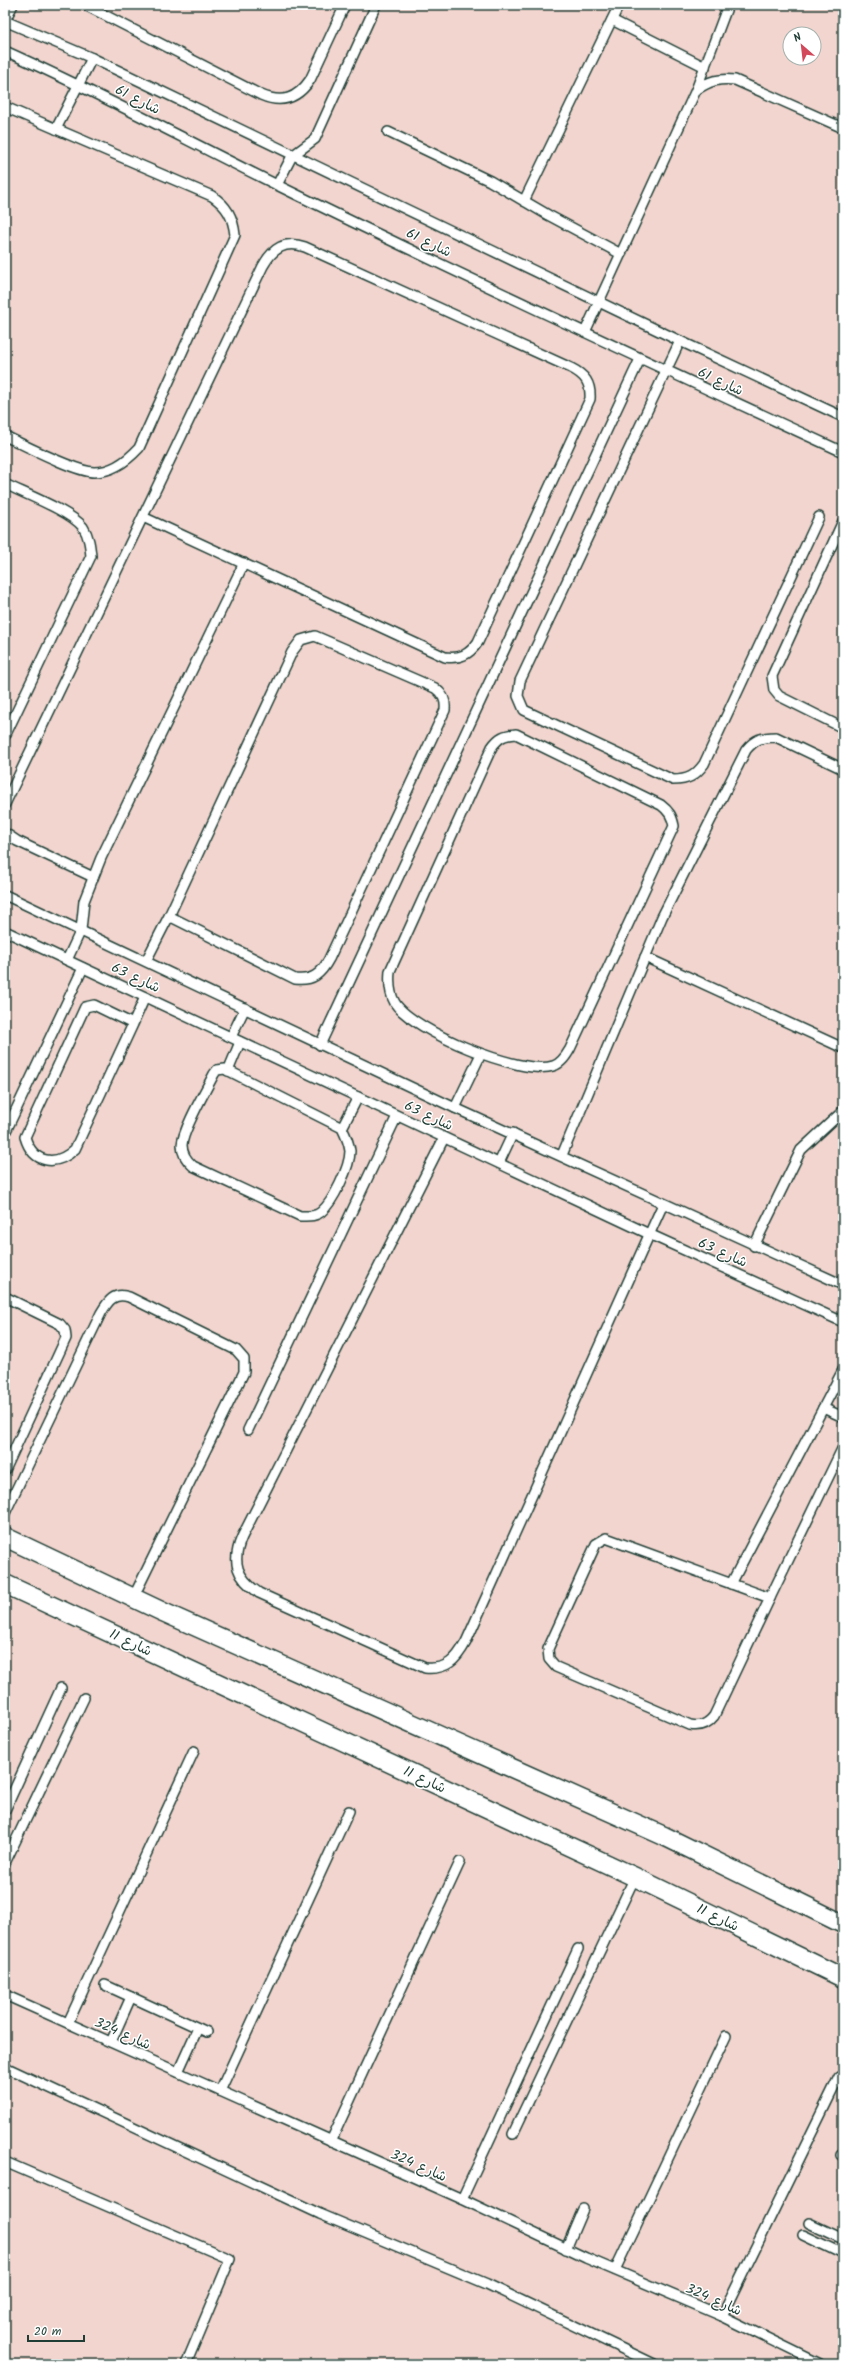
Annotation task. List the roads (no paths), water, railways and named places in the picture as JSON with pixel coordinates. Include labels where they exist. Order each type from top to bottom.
[{"type":"street","points":[[5,1537],[133,1598],[664,1836],[843,1924]]},
{"type":"street","name":"شارع 11","points":[[5,1584],[635,1877],[843,1978]]},
{"type":"lane","points":[[5,21],[13,5]]},
{"type":"lane","points":[[85,5],[271,100],[283,100],[294,97],[303,90],[310,80],[345,5]]},
{"type":"lane","points":[[277,185],[292,156],[315,139],[376,5]]},
{"type":"lane","points":[[524,201],[619,5]]},
{"type":"lane","points":[[585,332],[696,90],[728,5]]},
{"type":"lane","points":[[612,20],[704,67]]},
{"type":"lane","name":"شارع 61","points":[[5,21],[92,58],[292,156],[843,418]]},
{"type":"lane","name":"شارع 61","points":[[5,51],[79,84],[277,185],[640,359],[843,452]]},
{"type":"lane","points":[[56,129],[92,58]]},
{"type":"lane","points":[[696,90],[707,82],[721,78],[735,80],[843,128]]},
{"type":"lane","points":[[5,107],[212,196],[222,202],[234,223],[234,235],[139,448],[127,461],[111,469],[94,472],[78,469],[5,436]]},
{"type":"lane","points":[[388,132],[490,181],[620,254]]},
{"type":"lane","points":[[5,804],[266,261],[276,249],[285,244],[295,244],[305,247],[571,368],[584,376],[589,383],[590,399],[478,642],[464,656],[454,658],[445,657],[143,517]]},
{"type":"lane","points":[[680,341],[520,681],[518,696],[524,710],[673,780],[686,780],[697,774],[704,764],[819,517]]},
{"type":"lane","points":[[320,1045],[640,359]]},
{"type":"lane","points":[[5,484],[72,517],[83,527],[90,541],[91,556],[5,736]]},
{"type":"lane","points":[[843,521],[772,676],[774,690],[779,696],[843,728]]},
{"type":"lane","points":[[67,960],[81,930],[84,901],[94,877],[244,563]]},
{"type":"lane","points":[[146,961],[169,916],[292,652],[301,640],[315,636],[435,688],[442,693],[446,701],[445,710],[329,959],[316,976],[306,980],[295,979],[169,916]]},
{"type":"lane","points":[[516,734],[661,805],[668,810],[673,817],[674,826],[564,1059],[554,1066],[526,1067],[481,1054],[421,1025],[403,1012],[391,993],[390,971],[492,747],[498,739],[506,735],[516,734]]},
{"type":"lane","points":[[562,1155],[645,957],[746,750],[754,741],[764,737],[776,737],[843,769]]},
{"type":"lane","points":[[5,833],[17,841],[94,877]]},
{"type":"lane","name":"شارع 63","points":[[5,895],[455,1108],[562,1155],[663,1204],[843,1285]]},
{"type":"lane","name":"شارع 63","points":[[5,931],[649,1234],[843,1322]]},
{"type":"lane","points":[[645,957],[843,1048]]},
{"type":"lane","points":[[5,1133],[83,968]]},
{"type":"lane","points":[[133,1024],[94,1005],[85,1008],[25,1137],[28,1147],[36,1155],[46,1160],[57,1160],[67,1157],[75,1149],[146,997]]},
{"type":"lane","points":[[231,1037],[245,1008]]},
{"type":"lane","points":[[228,1071],[240,1042]]},
{"type":"lane","points":[[455,1108],[481,1054]]},
{"type":"lane","points":[[220,1069],[228,1071],[342,1128],[348,1140],[350,1152],[348,1165],[327,1205],[320,1213],[311,1216],[290,1211],[193,1166],[183,1154],[183,1138],[214,1074],[220,1069]]},
{"type":"lane","points":[[342,1128],[358,1097]]},
{"type":"lane","points":[[754,1246],[801,1150],[843,1112]]},
{"type":"lane","points":[[248,1430],[397,1116]]},
{"type":"lane","points":[[499,1163],[513,1133]]},
{"type":"lane","points":[[444,1138],[242,1537],[237,1549],[236,1562],[240,1575],[248,1586],[258,1593],[425,1668],[445,1667],[454,1661],[466,1642],[663,1204]]},
{"type":"lane","points":[[5,1513],[101,1313],[112,1298],[118,1295],[129,1297],[236,1350],[244,1359],[244,1372],[133,1598]]},
{"type":"lane","points":[[5,1297],[60,1324],[65,1330],[66,1338],[5,1470]]},
{"type":"lane","points":[[732,1584],[843,1370]]},
{"type":"lane","points":[[823,1408],[843,1417]]},
{"type":"lane","points":[[770,1598],[610,1538],[602,1539],[596,1544],[548,1649],[549,1659],[556,1668],[690,1725],[701,1726],[710,1721],[714,1716],[843,1447]]},
{"type":"lane","points":[[5,1810],[61,1688]]},
{"type":"lane","points":[[5,1863],[84,1698]]},
{"type":"lane","points":[[68,2023],[194,1751]]},
{"type":"lane","points":[[220,2091],[349,1811]]},
{"type":"lane","points":[[331,2141],[460,1862]]},
{"type":"lane","points":[[513,2134],[635,1877]]},
{"type":"lane","points":[[462,2200],[578,1949]]},
{"type":"lane","points":[[105,1986],[207,2032]]},
{"type":"lane","name":"شارع 324","points":[[5,1995],[462,2200],[566,2249],[722,2316],[820,2364]]},
{"type":"lane","points":[[111,2042],[131,1997]]},
{"type":"lane","points":[[178,2072],[198,2028]]},
{"type":"lane","points":[[615,2270],[726,2036]]},
{"type":"lane","points":[[5,2067],[320,2214],[487,2284],[654,2364]]},
{"type":"lane","points":[[722,2316],[839,2077]]},
{"type":"lane","points":[[5,2162],[230,2259],[186,2364]]},
{"type":"lane","points":[[566,2249],[583,2210]]},
{"type":"lane","points":[[809,2223],[843,2239]]},
{"type":"lane","points":[[803,2235],[843,2254]]}]
